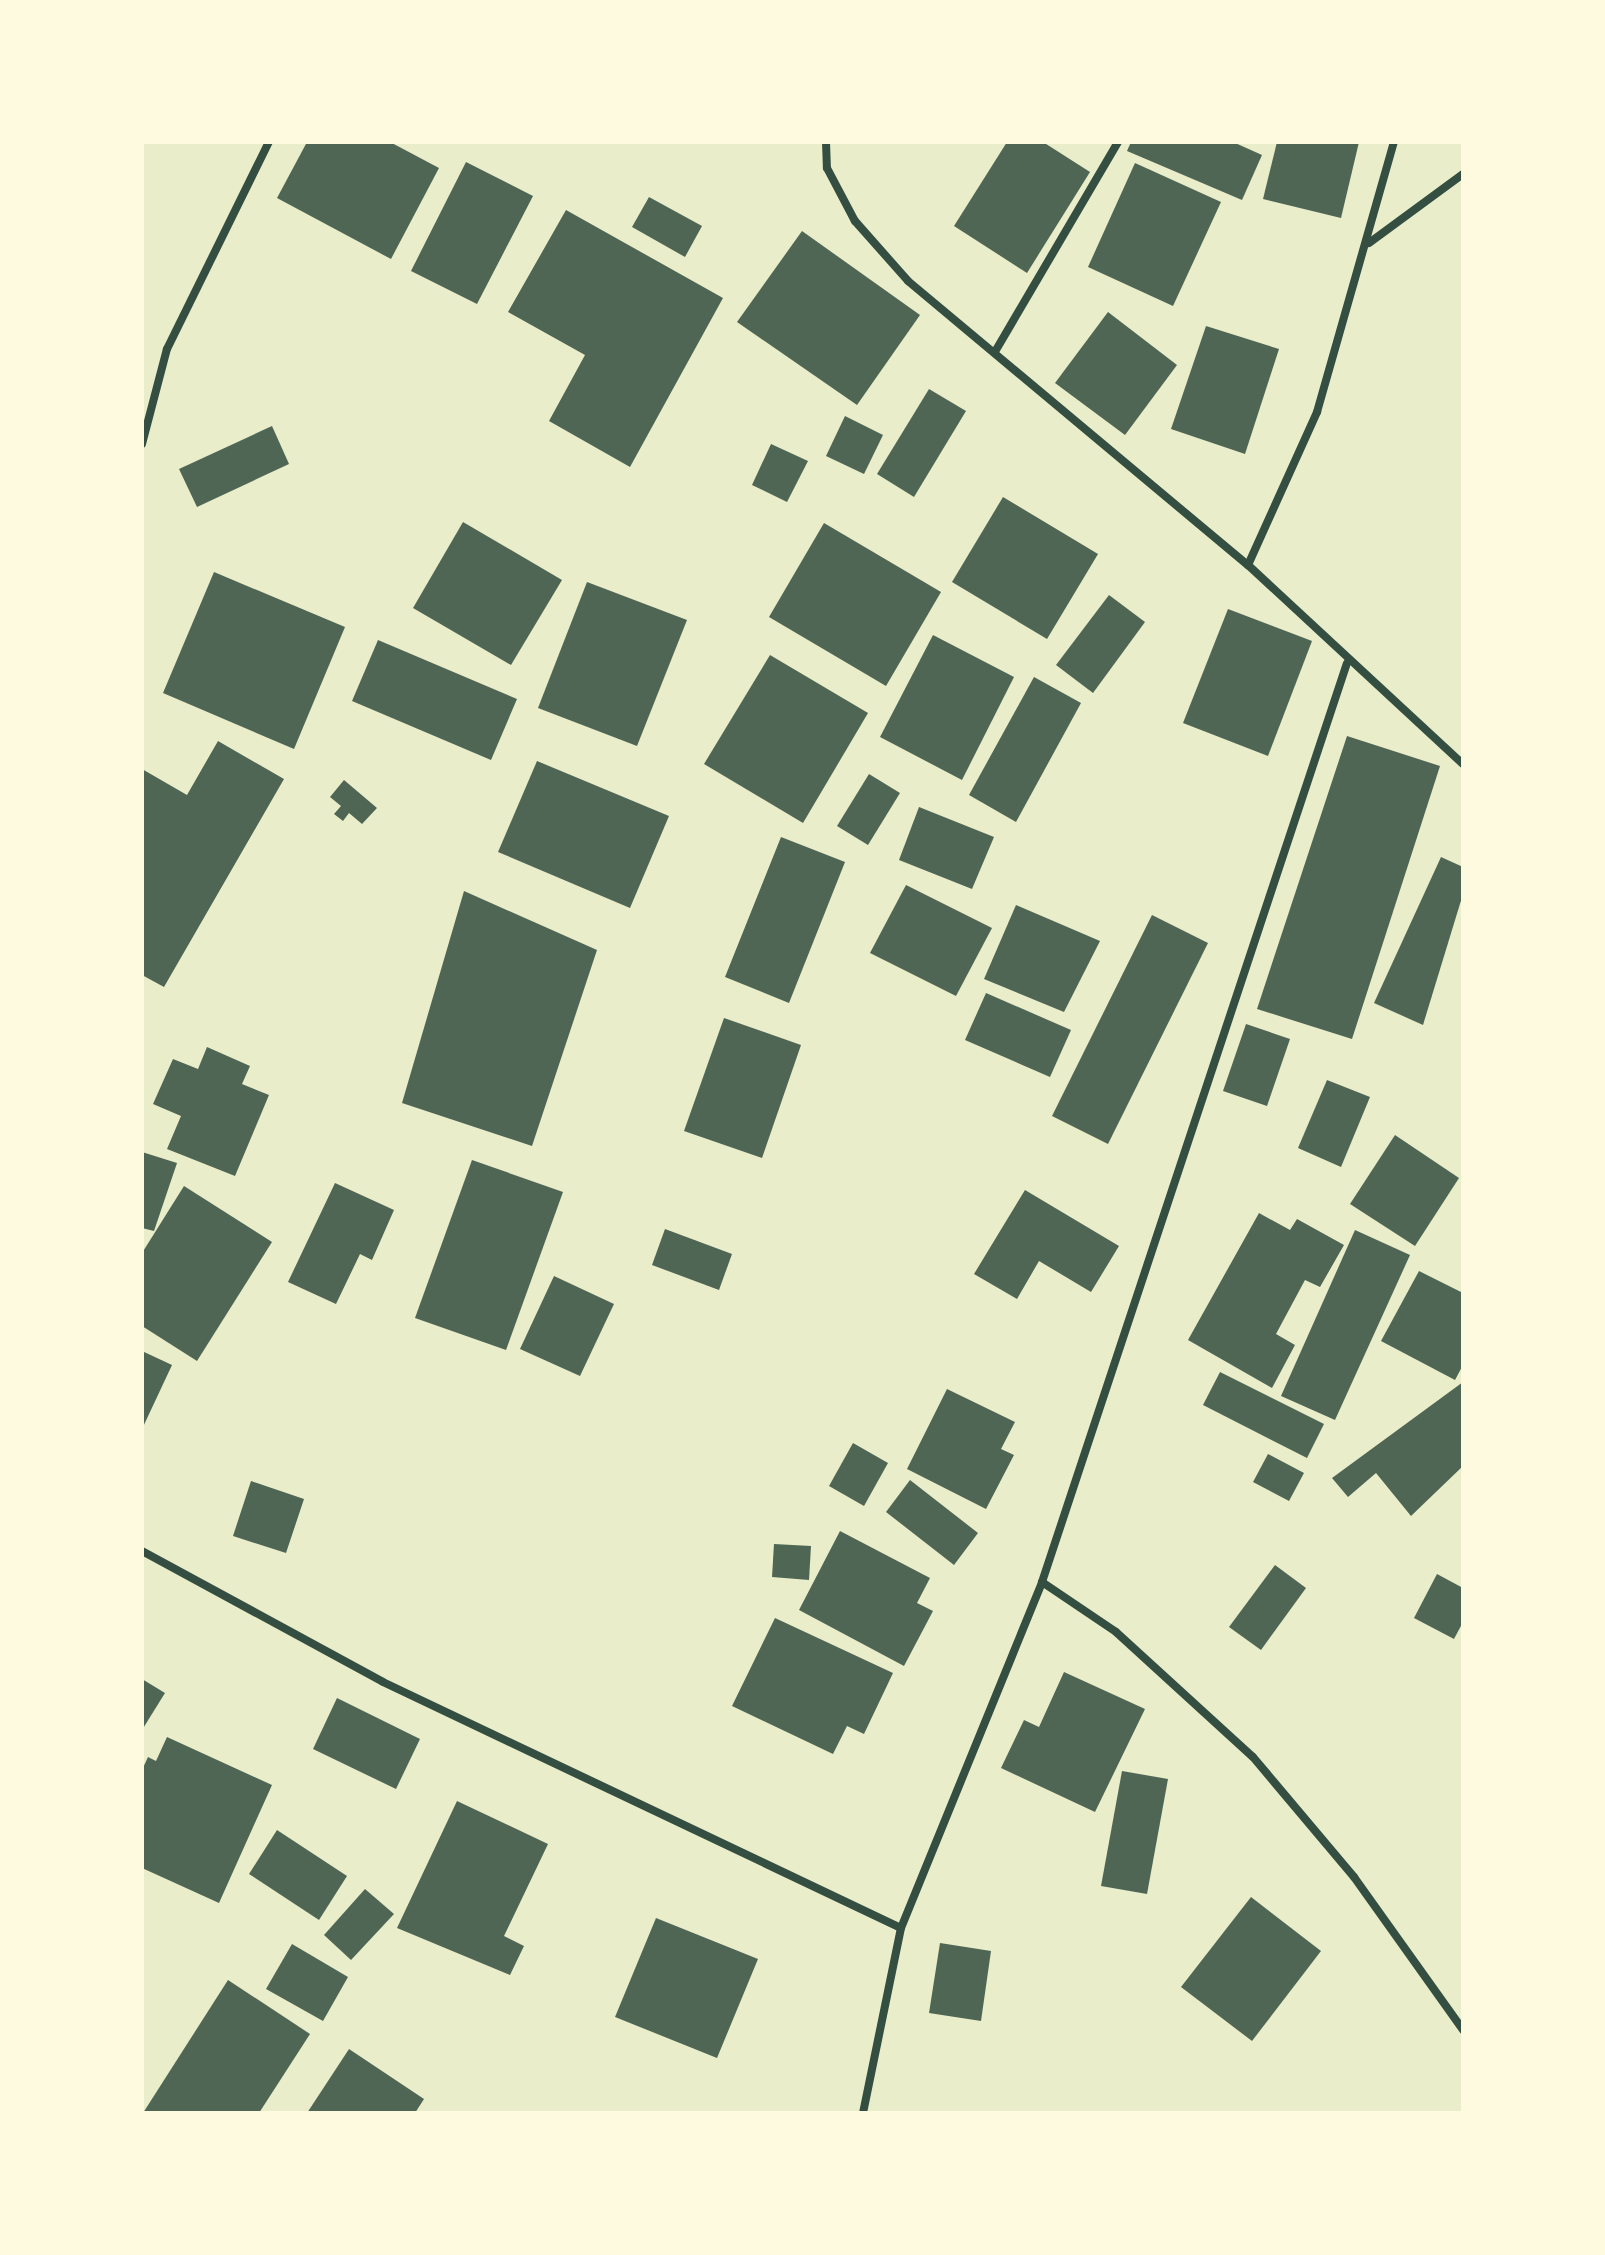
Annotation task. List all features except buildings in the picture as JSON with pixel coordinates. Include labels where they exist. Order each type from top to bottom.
[{"type":"street","points":[[142,444],[167,349],[269,142]]},
{"type":"street","points":[[826,142],[827,168],[855,221],[908,281],[996,350],[1248,565],[1347,663],[1463,764]]},
{"type":"street","points":[[996,350],[1118,142]]},
{"type":"street","points":[[1248,565],[1317,412],[1368,244],[1394,142]]},
{"type":"street","points":[[1368,244],[1463,174]]},
{"type":"street","points":[[863,2113],[901,1928],[1042,1582],[1347,663]]},
{"type":"street","points":[[142,1551],[383,1682],[675,1815],[901,1928]]},
{"type":"street","points":[[1042,1582],[1116,1632],[1253,1757],[1354,1877],[1463,2030]]}]
